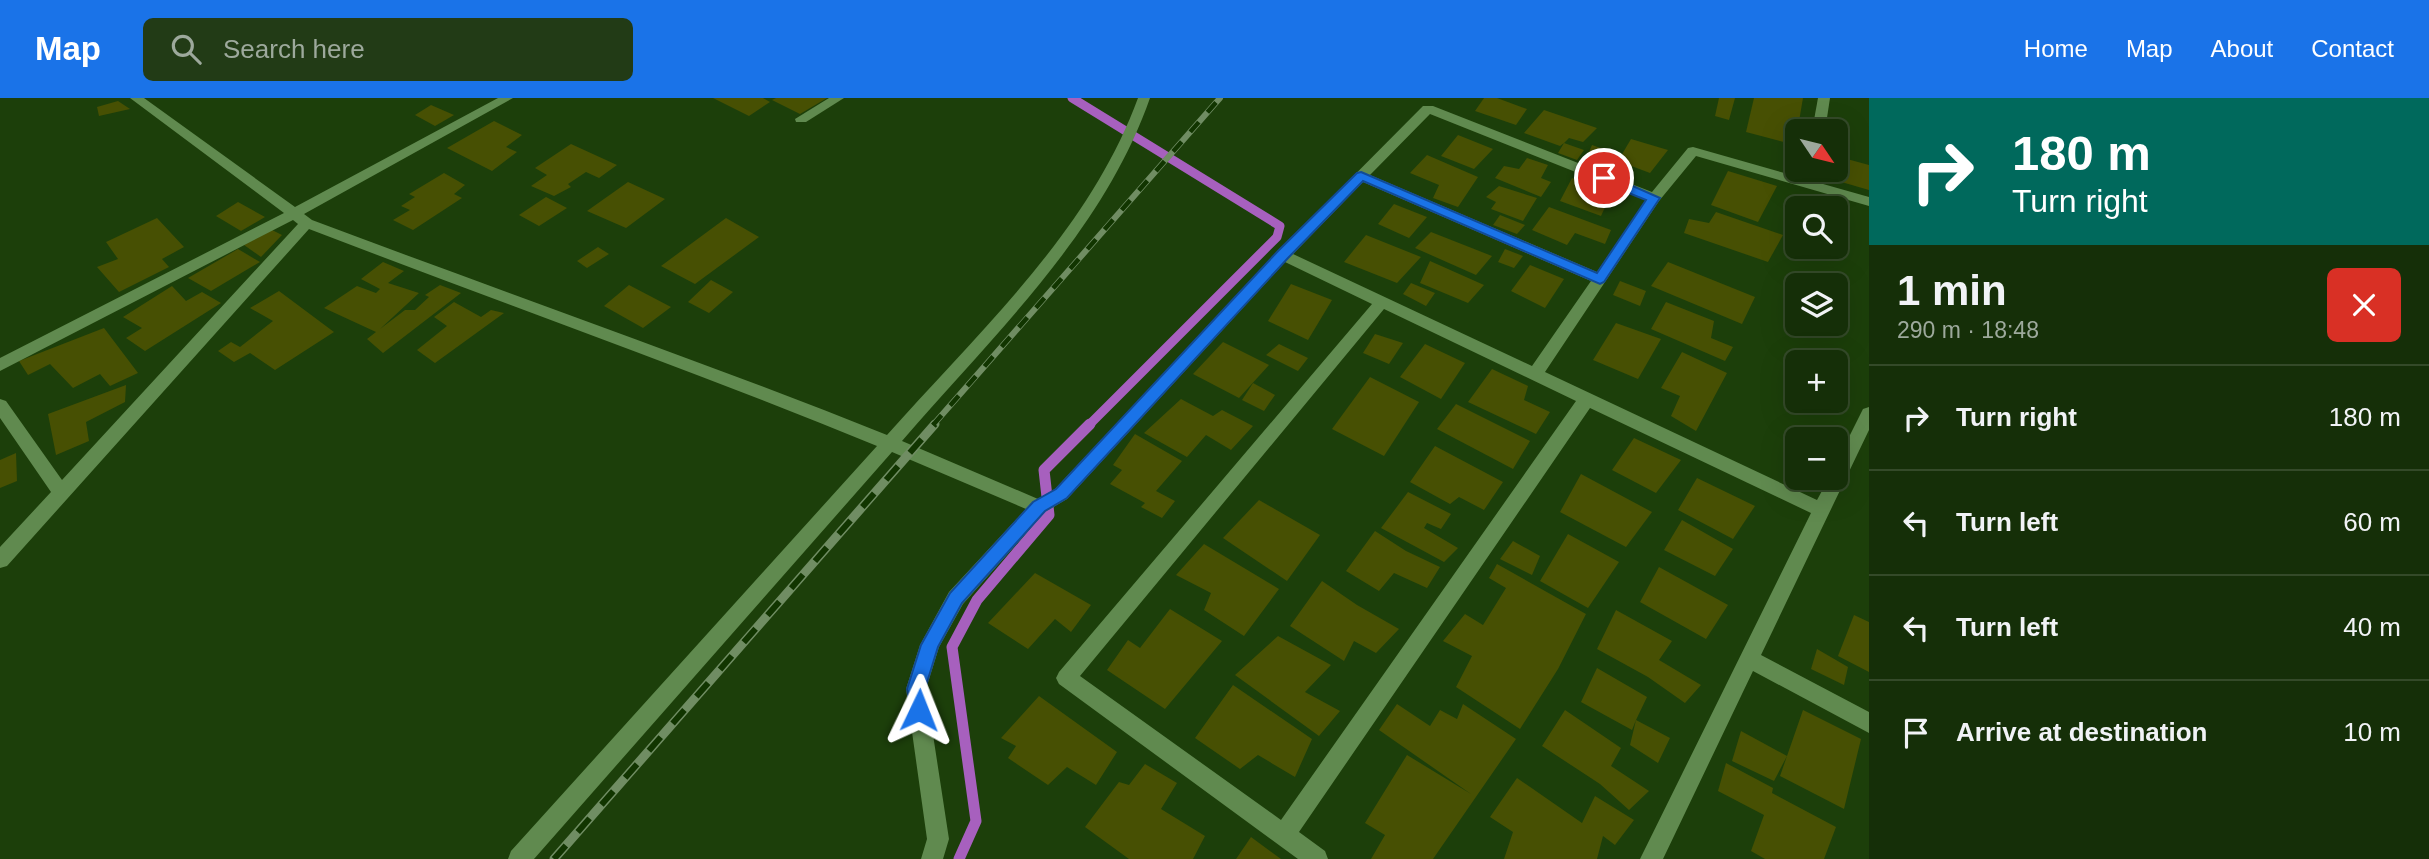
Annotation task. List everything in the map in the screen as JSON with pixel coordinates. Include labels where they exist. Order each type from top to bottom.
[{"type":"street","points":[[136,98],[300,218],[527,307],[727,378],[890,443],[1039,507]]},
{"type":"street","points":[[0,365],[300,218],[507,98]]},
{"type":"street","points":[[802,119],[838,98]]},
{"type":"street","points":[[519,859],[890,443],[1066,240],[1112,176],[1144,98]]},
{"type":"street","points":[[1821,119],[1824,98]]},
{"type":"street","points":[[932,859],[938,839],[916,689],[930,645],[956,598],[1039,507],[1061,494],[1283,255],[1428,108],[1654,198]]},
{"type":"street","points":[[1535,374],[1654,198],[1693,151],[1785,171]]},
{"type":"street","points":[[1361,176],[1600,279]]},
{"type":"street","points":[[1823,182],[1869,202]]},
{"type":"street","points":[[0,560],[62,493],[300,218]]},
{"type":"street","points":[[1283,255],[1821,510]]},
{"type":"street","points":[[1317,859],[1066,678],[1382,302]]},
{"type":"street","points":[[1284,835],[1587,399]]},
{"type":"street","points":[[0,405],[62,493]]},
{"type":"street","points":[[1651,859],[1869,413]]},
{"type":"street","points":[[1748,658],[1869,723]]},
{"type":"building","points":[[713,98],[763,98],[770,102],[749,116]]},
{"type":"building","points":[[827,98],[800,114],[772,100]]},
{"type":"building","points":[[1484,98],[1497,98],[1527,109],[1516,125],[1475,111]]},
{"type":"building","points":[[1719,98],[1735,98],[1729,120],[1715,116]]},
{"type":"building","points":[[1754,98],[1803,98],[1799,119],[1785,119],[1785,142],[1746,132]]},
{"type":"building","points":[[118,101],[130,109],[99,116],[97,107]]},
{"type":"building","points":[[431,105],[454,115],[435,126],[415,115]]},
{"type":"building","points":[[1544,110],[1597,128],[1583,142],[1569,138],[1560,146],[1524,133]]},
{"type":"building","points":[[494,121],[522,135],[506,147],[517,152],[492,171],[447,148]]},
{"type":"building","points":[[1458,135],[1493,149],[1474,169],[1441,156]]},
{"type":"building","points":[[1631,139],[1668,150],[1650,173],[1618,161]]},
{"type":"building","points":[[1564,143],[1584,150],[1577,160],[1558,153]]},
{"type":"building","points":[[571,144],[617,165],[599,178],[586,172],[568,184],[571,187],[554,196],[531,186],[547,175],[535,168]]},
{"type":"building","points":[[1592,145],[1612,152],[1607,168],[1585,161]]},
{"type":"building","points":[[1427,155],[1478,177],[1458,207],[1433,198],[1439,185],[1410,173]]},
{"type":"building","points":[[1527,158],[1548,165],[1541,178],[1551,182],[1541,197],[1495,178],[1504,166],[1519,169]]},
{"type":"building","points":[[1848,159],[1869,165],[1869,190],[1841,182],[1848,182]]},
{"type":"building","points":[[1728,171],[1777,186],[1758,222],[1711,205]]},
{"type":"building","points":[[444,173],[465,185],[454,194],[462,198],[413,230],[393,220],[410,210],[401,206],[415,197],[409,194]]},
{"type":"building","points":[[1572,178],[1612,192],[1601,216],[1560,201]]},
{"type":"building","points":[[628,182],[665,199],[626,228],[587,211]]},
{"type":"building","points":[[1499,186],[1537,198],[1523,221],[1491,209],[1496,202],[1486,197]]},
{"type":"building","points":[[546,197],[567,208],[539,226],[519,215]]},
{"type":"building","points":[[238,202],[265,217],[241,231],[216,216]]},
{"type":"building","points":[[1394,204],[1427,217],[1409,238],[1378,224]]},
{"type":"building","points":[[1549,207],[1611,230],[1605,244],[1575,233],[1567,245],[1532,230]]},
{"type":"building","points":[[1716,212],[1783,235],[1768,262],[1684,233],[1689,219],[1709,223]]},
{"type":"building","points":[[1500,215],[1525,225],[1517,234],[1493,225]]},
{"type":"building","points":[[157,218],[184,247],[162,259],[169,267],[119,292],[97,267],[118,259],[106,242]]},
{"type":"building","points":[[726,218],[759,237],[695,284],[661,266]]},
{"type":"building","points":[[272,230],[282,235],[261,257],[244,245]]},
{"type":"building","points":[[1431,232],[1492,256],[1476,275],[1415,248]]},
{"type":"building","points":[[1366,235],[1421,257],[1397,283],[1344,262]]},
{"type":"building","points":[[598,247],[609,254],[587,268],[577,261]]},
{"type":"building","points":[[238,249],[260,262],[211,291],[188,278]]},
{"type":"building","points":[[1505,249],[1523,256],[1514,268],[1498,262]]},
{"type":"building","points":[[1430,261],[1484,285],[1468,303],[1420,283]]},
{"type":"building","points":[[383,262],[404,271],[388,283],[419,293],[380,329],[405,310],[415,310],[429,297],[425,295],[440,285],[461,293],[383,353],[367,339],[376,332],[324,308],[357,286],[376,293],[380,289],[361,279]]},
{"type":"building","points":[[1668,262],[1755,297],[1742,324],[1651,286]]},
{"type":"building","points":[[1530,265],[1564,279],[1545,308],[1511,291]]},
{"type":"building","points":[[711,280],[733,292],[709,313],[688,302]]},
{"type":"building","points":[[1620,281],[1646,291],[1640,306],[1613,295]]},
{"type":"building","points":[[1411,283],[1435,293],[1426,306],[1403,294]]},
{"type":"building","points":[[1291,284],[1332,300],[1308,340],[1268,321]]},
{"type":"building","points":[[629,285],[671,307],[643,328],[604,306]]},
{"type":"building","points":[[172,286],[186,301],[202,292],[221,303],[145,351],[126,338],[142,328],[123,317]]},
{"type":"building","points":[[279,291],[334,332],[275,370],[250,353],[234,362],[218,351],[231,342],[240,347],[273,321],[250,308]]},
{"type":"building","points":[[454,302],[481,317],[491,310],[504,313],[435,363],[417,350],[447,326],[434,317]]},
{"type":"building","points":[[1666,302],[1714,321],[1711,338],[1733,347],[1725,361],[1651,329]]},
{"type":"building","points":[[1616,323],[1661,339],[1638,379],[1593,360]]},
{"type":"building","points":[[104,328],[138,373],[110,386],[100,374],[73,388],[50,364],[28,375],[19,361]]},
{"type":"building","points":[[1375,334],[1403,343],[1389,364],[1363,353]]},
{"type":"building","points":[[1223,342],[1269,365],[1239,398],[1193,374]]},
{"type":"building","points":[[1279,344],[1308,358],[1298,371],[1266,355]]},
{"type":"building","points":[[1425,344],[1465,363],[1441,399],[1400,377]]},
{"type":"building","points":[[1682,352],[1727,373],[1696,431],[1671,416],[1680,396],[1661,388]]},
{"type":"building","points":[[1492,369],[1528,386],[1524,400],[1550,412],[1536,434],[1468,402]]},
{"type":"building","points":[[1370,377],[1419,402],[1384,456],[1332,429]]},
{"type":"building","points":[[1253,383],[1275,395],[1264,411],[1242,400]]},
{"type":"building","points":[[126,385],[125,402],[86,422],[89,441],[56,455],[48,414]]},
{"type":"building","points":[[1181,399],[1213,416],[1222,410],[1253,426],[1231,450],[1206,435],[1187,457],[1144,433]]},
{"type":"building","points":[[1456,404],[1530,441],[1513,469],[1437,429]]},
{"type":"building","points":[[1135,434],[1182,461],[1156,491],[1175,501],[1162,518],[1141,507],[1145,503],[1110,484],[1122,470],[1113,465]]},
{"type":"building","points":[[1634,438],[1681,460],[1656,493],[1612,470]]},
{"type":"building","points":[[1435,446],[1503,482],[1484,510],[1459,497],[1450,504],[1410,482]]},
{"type":"building","points":[[16,453],[17,481],[0,488],[0,460]]},
{"type":"building","points":[[1581,474],[1652,512],[1626,547],[1560,512]]},
{"type":"building","points":[[1697,478],[1755,506],[1733,539],[1678,510]]},
{"type":"building","points":[[1408,492],[1451,514],[1441,529],[1427,523],[1424,528],[1458,548],[1444,562],[1381,528]]},
{"type":"building","points":[[1259,500],[1320,535],[1287,581],[1223,538]]},
{"type":"building","points":[[1682,520],[1733,549],[1715,576],[1664,550]]},
{"type":"building","points":[[1375,531],[1406,551],[1440,567],[1427,588],[1394,573],[1379,591],[1346,571]]},
{"type":"building","points":[[1568,534],[1619,562],[1588,608],[1540,581]]},
{"type":"building","points":[[1513,541],[1540,556],[1532,575],[1500,559]]},
{"type":"building","points":[[1204,544],[1279,589],[1244,636],[1204,610],[1211,593],[1176,575]]},
{"type":"building","points":[[1497,564],[1586,614],[1558,669],[1520,729],[1456,687],[1472,656],[1443,641],[1465,614],[1483,625],[1506,588],[1489,578]]},
{"type":"building","points":[[1659,567],[1728,605],[1706,639],[1640,602]]},
{"type":"building","points":[[1035,573],[1091,605],[1071,632],[1055,619],[1028,649],[988,623]]},
{"type":"building","points":[[1322,581],[1399,629],[1376,653],[1354,641],[1344,661],[1290,626]]},
{"type":"building","points":[[1170,609],[1222,641],[1165,709],[1107,670],[1128,640],[1140,648]]},
{"type":"building","points":[[1616,610],[1672,641],[1659,660],[1701,685],[1685,703],[1648,677],[1597,649]]},
{"type":"building","points":[[1854,615],[1869,622],[1869,672],[1838,656]]},
{"type":"building","points":[[1278,636],[1331,665],[1305,692],[1340,711],[1319,736],[1235,675]]},
{"type":"building","points":[[1817,649],[1848,667],[1844,685],[1811,669]]},
{"type":"building","points":[[1597,668],[1647,697],[1632,730],[1581,702]]},
{"type":"building","points":[[1233,685],[1312,739],[1295,777],[1258,755],[1240,769],[1195,738]]},
{"type":"building","points":[[1039,696],[1117,752],[1096,785],[1067,767],[1048,785],[1008,758],[1016,746],[1001,738]]},
{"type":"building","points":[[1397,704],[1430,726],[1440,710],[1457,719],[1463,704],[1516,739],[1433,859],[1371,859],[1385,835],[1365,823],[1407,755],[1471,794],[1379,730]]},
{"type":"building","points":[[1565,710],[1621,748],[1611,766],[1649,791],[1629,810],[1600,784],[1542,746]]},
{"type":"building","points":[[1803,710],[1861,739],[1844,809],[1780,776]]},
{"type":"building","points":[[1636,720],[1670,738],[1658,763],[1630,745]]},
{"type":"building","points":[[1741,731],[1787,756],[1774,781],[1732,761]]},
{"type":"building","points":[[1726,763],[1773,788],[1772,793],[1836,827],[1824,859],[1765,859],[1751,851],[1764,815],[1718,791]]},
{"type":"building","points":[[1145,764],[1177,783],[1161,809],[1205,836],[1193,859],[1129,859],[1085,827],[1119,782],[1129,785]]},
{"type":"building","points":[[1517,778],[1582,823],[1595,796],[1634,820],[1615,845],[1603,836],[1597,859],[1504,859],[1513,832],[1490,817]]},
{"type":"building","points":[[1251,837],[1281,859],[1236,859]]},
{"type":"waterway","points":[[959,859],[976,821],[952,647],[977,600],[1049,515],[1044,470],[1277,237],[1280,226],[1072,98]]},
{"type":"railway","points":[[933,425],[1220,98]]},
{"type":"railway","points":[[554,859],[935,424]]},
{"type":"route","points":[[919,710],[916,689],[930,645],[956,598],[1039,507],[1061,494],[1283,255],[1361,176],[1600,279],[1654,198],[1604,178]]}]
